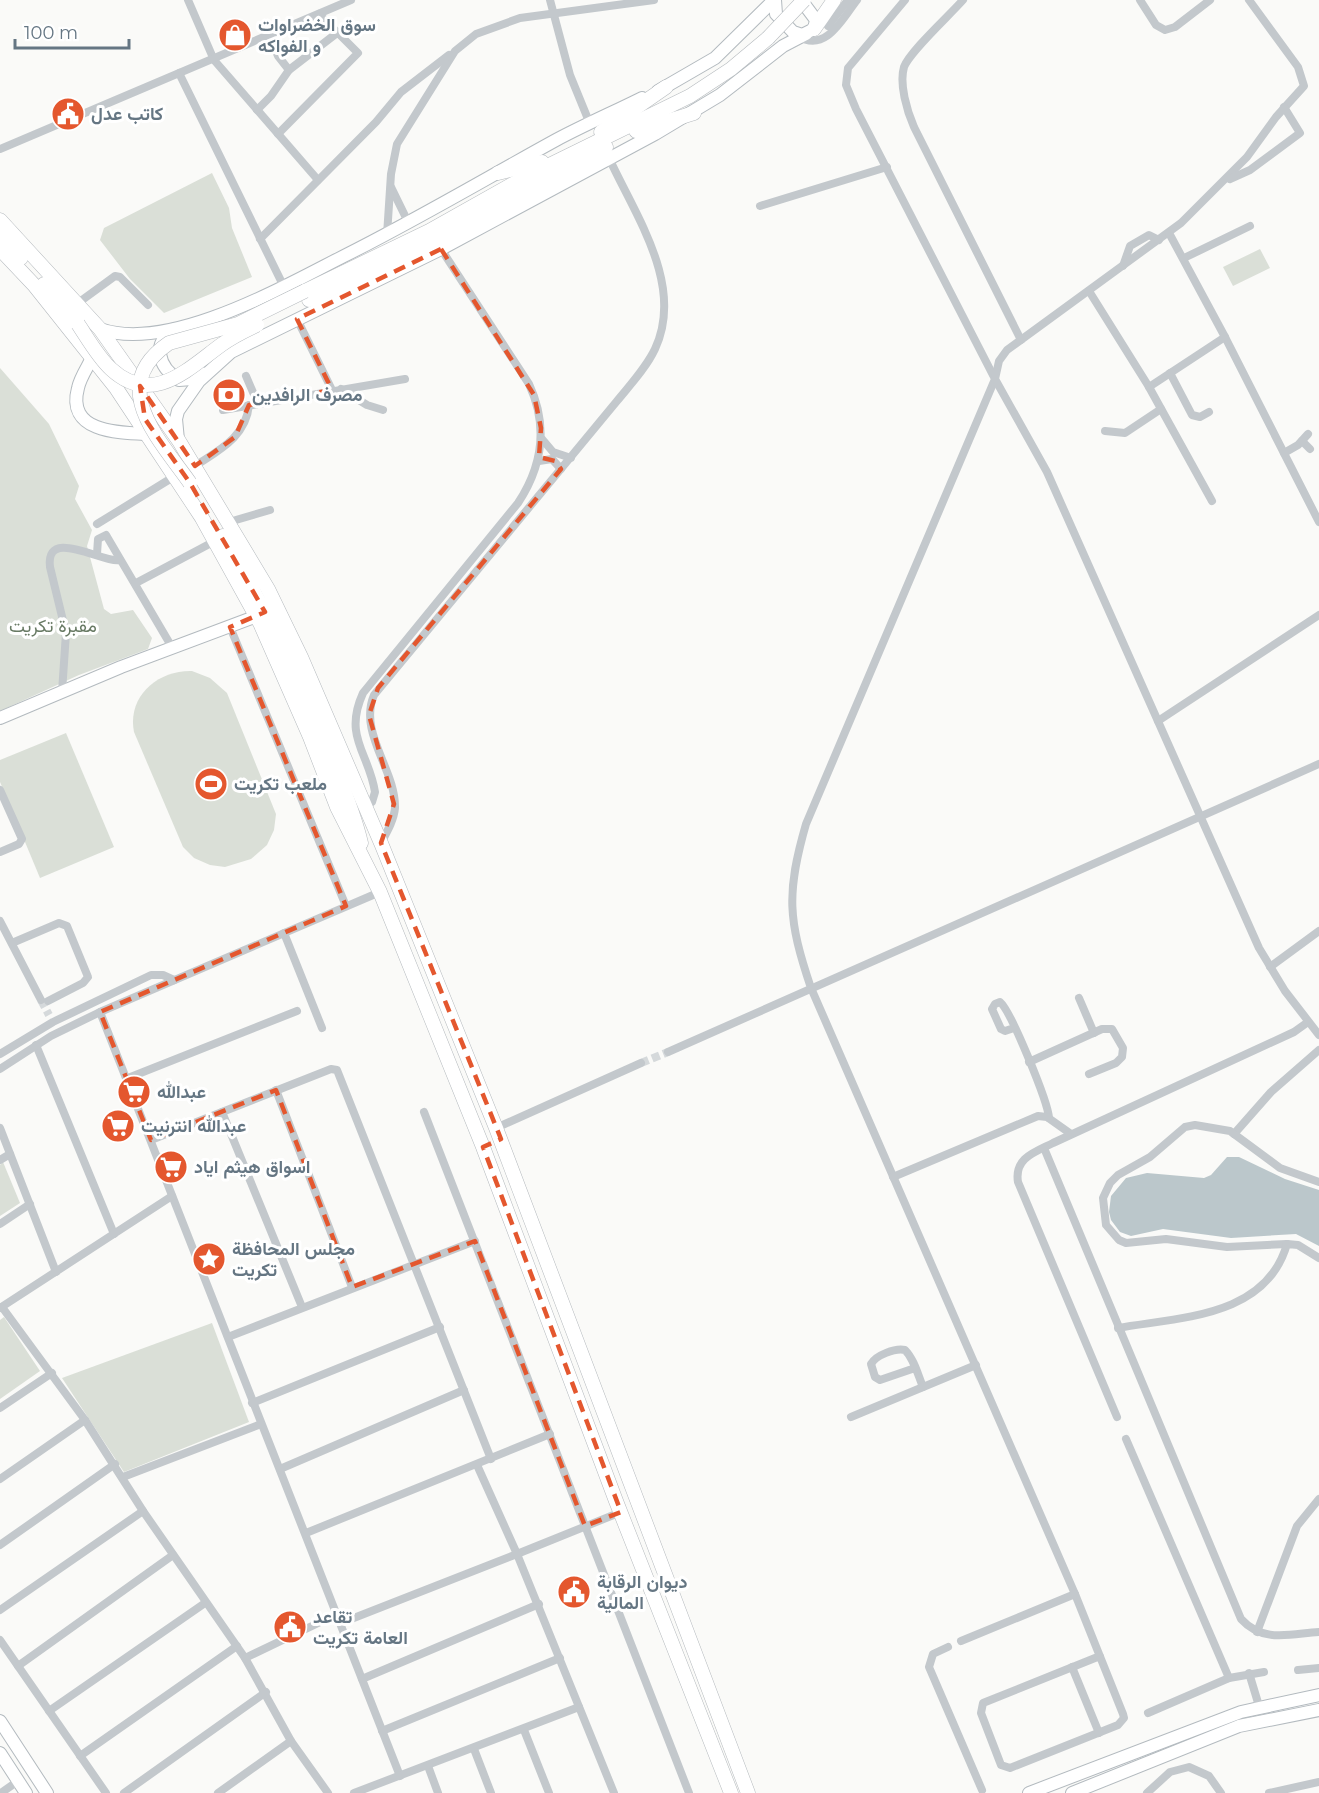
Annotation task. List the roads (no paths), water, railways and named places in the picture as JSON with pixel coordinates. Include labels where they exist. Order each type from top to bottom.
[{"type":"main road","points":[[636,131],[731,69],[768,38],[802,0]]},
{"type":"main road","points":[[814,28],[834,0]]},
{"type":"main road","points":[[558,185],[575,156],[605,129],[666,87]]},
{"type":"main road","points":[[0,235],[78,324],[114,372],[134,382],[154,384],[183,375],[231,338],[307,296],[690,96]]},
{"type":"main road","points":[[365,860],[349,802],[298,678],[257,596],[190,483],[142,410],[139,390],[145,368],[159,350],[169,343],[238,324],[307,296],[454,229],[575,156],[636,131],[694,112]]},
{"type":"main road","points":[[498,174],[575,156]]},
{"type":"main road","points":[[0,220],[100,329],[179,441],[229,522],[289,631],[366,807],[499,1134],[748,1793]]},
{"type":"main road","points":[[454,229],[470,233]]},
{"type":"main road","points":[[0,249],[33,285],[92,358],[148,434],[215,541],[256,616],[310,737],[340,814],[380,892],[483,1146],[621,1512],[731,1793]]},
{"type":"main road","points":[[483,1146],[499,1134]]},
{"type":"street","points":[[188,0],[214,60],[318,180]]},
{"type":"street","points":[[0,149],[351,0]]},
{"type":"street","points":[[550,0],[570,75],[590,124]]},
{"type":"street","points":[[260,239],[375,122],[401,92],[472,37],[494,26],[520,18],[654,0]]},
{"type":"street","points":[[802,0],[814,28]]},
{"type":"street","points":[[814,28],[848,0]]},
{"type":"street","points":[[188,325],[164,337],[159,348],[160,358],[170,375],[179,380],[192,379],[243,345],[441,249],[694,112],[733,86],[783,46],[857,0]]},
{"type":"street","points":[[905,0],[848,68],[846,85],[856,110],[995,379],[1047,472],[1269,967],[1319,1035]]},
{"type":"street","points":[[963,0],[907,61],[903,76],[906,102],[914,127],[1022,340]]},
{"type":"street","points":[[1140,0],[1156,25],[1165,30],[1175,27],[1210,0]]},
{"type":"street","points":[[1100,1656],[983,1702],[981,1713],[999,1761],[1005,1768],[1122,1724],[1124,1718],[1100,1656],[1075,1594],[811,988],[795,934],[791,906],[795,861],[806,824],[995,379],[1003,355],[1168,233],[1224,182],[1284,107],[1304,86],[1298,67],[1249,0]]},
{"type":"street","points":[[100,329],[125,334],[188,325],[231,312],[284,287],[409,224],[590,124],[666,87],[715,58],[771,4],[814,28]]},
{"type":"street","points":[[278,134],[358,53],[319,14]]},
{"type":"street","points":[[257,110],[271,96],[289,70],[337,33]]},
{"type":"street","points":[[269,35],[278,56],[289,70]]},
{"type":"street","points":[[387,235],[393,159],[404,130],[455,51]]},
{"type":"street","points":[[179,73],[284,287]]},
{"type":"street","points":[[1224,182],[1250,170],[1300,133],[1284,107]]},
{"type":"street","points":[[381,843],[393,818],[394,804],[370,722],[370,708],[374,694],[571,458],[650,358],[659,339],[664,317],[665,296],[658,264],[609,158]]},
{"type":"street","points":[[760,206],[887,167]]},
{"type":"street","points":[[391,186],[409,224]]},
{"type":"street","points":[[1184,258],[1250,226]]},
{"type":"street","points":[[1168,233],[1184,258],[1319,522]]},
{"type":"street","points":[[366,807],[374,799],[375,792],[355,730],[358,705],[363,693],[518,503],[534,476],[542,440],[540,417],[529,384],[441,249]]},
{"type":"street","points":[[78,303],[115,276],[123,279],[148,305]]},
{"type":"street","points":[[1089,291],[1149,387],[1212,501]]},
{"type":"street","points":[[297,319],[336,389],[355,396],[367,405],[383,410]]},
{"type":"street","points":[[1149,387],[1225,337]]},
{"type":"street","points":[[92,358],[77,389],[78,405],[83,416],[102,431],[148,434]]},
{"type":"street","points":[[179,441],[176,419],[178,411],[199,381],[219,361]]},
{"type":"street","points":[[1170,373],[1191,416],[1198,418],[1209,412]]},
{"type":"street","points":[[195,466],[235,437],[244,426],[253,405],[246,376]]},
{"type":"street","points":[[224,410],[405,379]]},
{"type":"street","points":[[1105,431],[1125,433],[1161,410]]},
{"type":"street","points":[[1284,453],[1305,437],[1310,449]]},
{"type":"street","points":[[542,440],[553,452],[571,458]]},
{"type":"street","points":[[538,461],[552,459],[561,469]]},
{"type":"street","points":[[97,524],[175,476]]},
{"type":"street","points":[[229,522],[270,510]]},
{"type":"street","points":[[97,554],[98,539],[106,535],[173,649]]},
{"type":"street","points":[[136,583],[215,541]]},
{"type":"street","points":[[62,692],[66,633],[50,567],[50,556],[63,548],[97,554],[108,561],[120,560]]},
{"type":"street","points":[[1158,721],[1319,615]]},
{"type":"street","points":[[0,718],[121,667],[256,616]]},
{"type":"street","points":[[230,627],[346,906]]},
{"type":"street","points":[[668,1052],[1319,765]]},
{"type":"street","points":[[0,790],[22,838],[19,844],[0,852]]},
{"type":"street","points":[[0,1069],[36,1045],[100,1012],[380,892]]},
{"type":"street","points":[[0,921],[12,943],[44,1000],[83,983],[88,977],[67,926],[59,923],[12,943]]},
{"type":"street","points":[[1269,967],[1319,931]]},
{"type":"street","points":[[284,933],[322,1028]]},
{"type":"street","points":[[0,1054],[51,1019],[151,975],[163,975],[174,980]]},
{"type":"street","points":[[1079,998],[1094,1033]]},
{"type":"street","points":[[128,1078],[297,1011]]},
{"type":"street","points":[[100,1012],[128,1078],[252,1403],[306,1533],[400,1776]]},
{"type":"street","points":[[1117,1417],[1018,1182],[1018,1168],[1022,1161],[1053,1143],[1294,1032],[1308,1022]]},
{"type":"street","points":[[1014,1028],[1047,1104],[1053,1143]]},
{"type":"street","points":[[1029,1062],[1107,1028],[1115,1031],[1123,1054],[1119,1061],[1089,1074]]},
{"type":"street","points":[[36,1045],[114,1234]]},
{"type":"street","points":[[1234,1134],[1271,1092],[1319,1050]]},
{"type":"street","points":[[499,1134],[641,1063]]},
{"type":"street","points":[[151,1140],[333,1068],[339,1071],[491,1459]]},
{"type":"street","points":[[276,1090],[352,1287]]},
{"type":"street","points":[[222,1112],[302,1307]]},
{"type":"street","points":[[424,1112],[689,1793]]},
{"type":"street","points":[[893,1177],[1038,1116],[1051,1121],[1071,1134]]},
{"type":"street","points":[[1319,1182],[1280,1168],[1234,1134],[1195,1125],[1181,1129],[1150,1157],[1125,1171],[1110,1183],[1102,1208],[1106,1225],[1119,1240],[1130,1244],[1170,1239],[1227,1247],[1287,1244],[1298,1245],[1319,1258]]},
{"type":"street","points":[[0,1128],[56,1272]]},
{"type":"street","points":[[1044,1148],[1241,1619],[1252,1631],[1273,1636],[1319,1632]]},
{"type":"street","points":[[0,1160],[10,1154]]},
{"type":"street","points":[[172,1196],[1,1308],[52,1373],[115,1464],[143,1511],[245,1658],[266,1692],[291,1741],[328,1793]]},
{"type":"street","points":[[0,1224],[30,1204]]},
{"type":"street","points":[[228,1337],[475,1241]]},
{"type":"street","points":[[1118,1328],[1200,1315],[1237,1303],[1251,1295],[1269,1278],[1284,1254],[1287,1244]]},
{"type":"street","points":[[252,1403],[440,1327]]},
{"type":"street","points":[[915,1368],[880,1380],[875,1377],[871,1364],[874,1359],[901,1348],[909,1353],[923,1387]]},
{"type":"street","points":[[851,1417],[976,1365]]},
{"type":"street","points":[[0,1408],[52,1373]]},
{"type":"street","points":[[280,1469],[464,1390]]},
{"type":"street","points":[[0,1479],[85,1420]]},
{"type":"street","points":[[123,1477],[261,1424]]},
{"type":"street","points":[[306,1533],[550,1434]]},
{"type":"street","points":[[1126,1439],[1229,1678]]},
{"type":"street","points":[[0,1545],[115,1464]]},
{"type":"street","points":[[477,1465],[539,1604],[614,1793]]},
{"type":"street","points":[[1257,1632],[1297,1526],[1319,1499]]},
{"type":"street","points":[[0,1610],[143,1511]]},
{"type":"street","points":[[341,1623],[621,1512]]},
{"type":"street","points":[[18,1666],[173,1555]]},
{"type":"street","points":[[962,1641],[1075,1594]]},
{"type":"street","points":[[49,1712],[205,1603]]},
{"type":"street","points":[[362,1679],[539,1604]]},
{"type":"street","points":[[245,1658],[337,1614]]},
{"type":"street","points":[[0,1640],[106,1793]]},
{"type":"street","points":[[80,1756],[237,1646]]},
{"type":"street","points":[[948,1647],[933,1654],[929,1667],[982,1790]]},
{"type":"street","points":[[382,1731],[560,1658]]},
{"type":"street","points":[[1072,1667],[1099,1733]]},
{"type":"street","points":[[1298,1670],[1319,1668]]},
{"type":"street","points":[[1148,1713],[1229,1678],[1264,1672]]},
{"type":"street","points":[[1248,1674],[1259,1706]]},
{"type":"street","points":[[124,1793],[266,1692]]},
{"type":"street","points":[[1029,1793],[1048,1789],[1223,1718],[1259,1706],[1319,1695]]},
{"type":"street","points":[[354,1793],[524,1730],[579,1707]]},
{"type":"street","points":[[1072,1793],[1239,1726],[1319,1710]]},
{"type":"street","points":[[0,1721],[47,1793]]},
{"type":"street","points":[[524,1730],[549,1793]]},
{"type":"street","points":[[218,1793],[291,1741]]},
{"type":"street","points":[[474,1749],[491,1793]]},
{"type":"street","points":[[0,1753],[26,1793]]},
{"type":"street","points":[[428,1766],[438,1793]]},
{"type":"street","points":[[1147,1793],[1170,1772],[1184,1767],[1204,1772],[1221,1793]]},
{"type":"street","points":[[1,1793],[18,1781]]},
{"type":"street","points":[[1269,1793],[1319,1782]]},
{"type":"tunnel","points":[[41,1000],[49,1015]]},
{"type":"tunnel","points":[[641,1063],[668,1052]]},
{"type":"place","name":"سوق الخضراوات و الفواكه","points":[[235,35]]},
{"type":"place","name":"كاتب عدل","points":[[68,114]]},
{"type":"place","name":"مصرف الرافدين","points":[[229,395]]},
{"type":"place","name":"ملعب تكريت","points":[[211,784]]},
{"type":"place","name":"عبدالله","points":[[134,1092]]},
{"type":"place","name":"عبدالله انترنيت","points":[[118,1126]]},
{"type":"place","name":"اسواق هيثم اياد","points":[[171,1167]]},
{"type":"place","name":"مجلس المحافظة تكريت","points":[[209,1259]]},
{"type":"place","name":"ديوان الرقابة المالية","points":[[574,1592]]},
{"type":"place","name":"تقاعد العامة تكريت","points":[[290,1627]]},
{"type":"park label","name":"مقبرة تكريت","points":[[53,626]]}]
